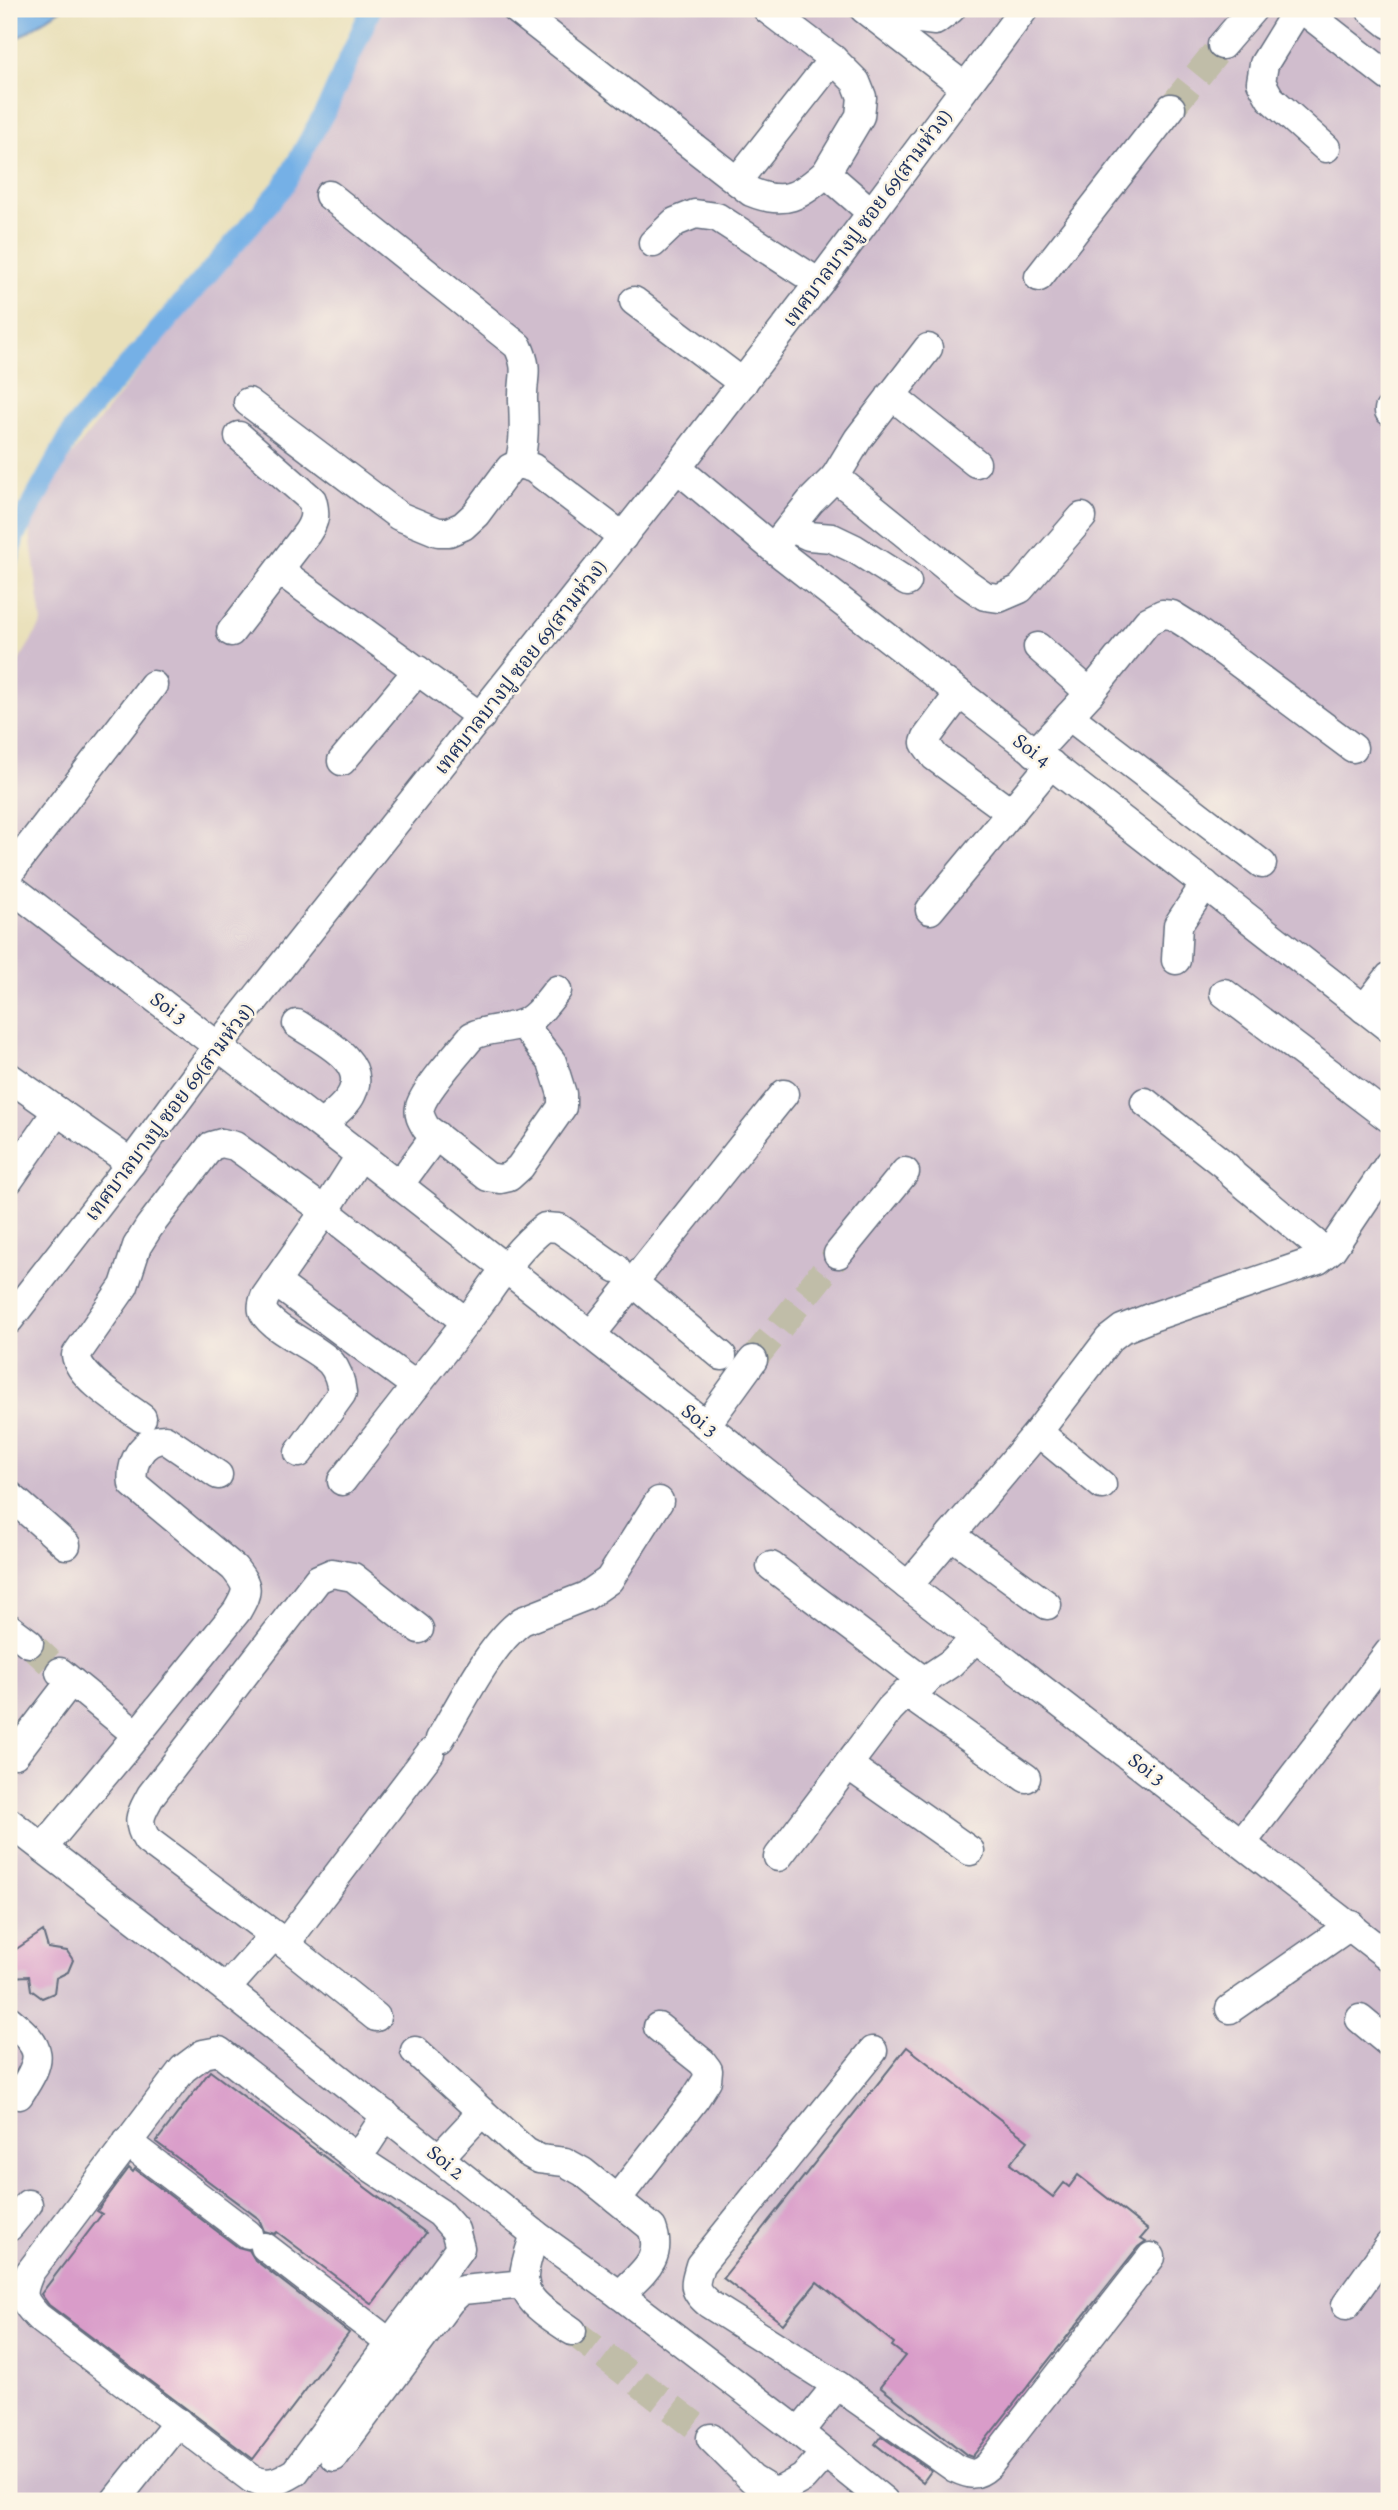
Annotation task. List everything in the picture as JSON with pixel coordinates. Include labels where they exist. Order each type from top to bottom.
[{"type":"street","points":[[516,9],[751,192],[768,199],[789,198],[803,194],[826,173],[860,116],[862,97],[856,82],[833,59],[766,9]]},
{"type":"street","points":[[864,9],[965,87]]},
{"type":"street","points":[[906,9],[919,19],[934,21],[951,9]]},
{"type":"street","name":"เทศบาลบางปู ซอย 69(สามห่วง)","points":[[9,1320],[218,1046],[743,383],[1024,9]]},
{"type":"street","points":[[1222,45],[1253,9]]},
{"type":"street","points":[[1326,148],[1270,98],[1261,82],[1264,64],[1300,9],[1389,77]]},
{"type":"street","points":[[1370,9],[1389,23]]},
{"type":"street","points":[[737,181],[833,59]]},
{"type":"street","points":[[1039,277],[1171,108]]},
{"type":"street","points":[[826,173],[872,213]]},
{"type":"street","points":[[329,195],[518,346],[525,361],[527,375],[523,397],[524,443],[519,464]]},
{"type":"street","points":[[653,243],[675,222],[695,214],[717,217],[819,283]]},
{"type":"street","points":[[634,301],[743,383]]},
{"type":"street","points":[[782,538],[810,502],[835,477],[858,439],[928,348]]},
{"type":"street","points":[[891,396],[976,463]]},
{"type":"street","points":[[248,402],[399,516],[438,532],[449,532],[463,527],[510,468],[519,464],[533,468],[623,537]]},
{"type":"street","points":[[231,632],[314,522],[316,512],[312,500],[239,436]]},
{"type":"street","name":"Soi 4","points":[[677,468],[782,538],[959,694],[1389,1028]]},
{"type":"street","points":[[835,477],[985,596],[999,597],[1020,589],[1082,517]]},
{"type":"street","points":[[782,538],[832,538],[855,549],[907,582]]},
{"type":"street","points":[[279,570],[481,717]]},
{"type":"street","points":[[930,909],[1010,812],[1069,716],[1148,621],[1162,614],[1172,615],[1353,748]]},
{"type":"street","points":[[1038,647],[1090,693]]},
{"type":"street","points":[[342,761],[418,670]]},
{"type":"street","points":[[9,873],[153,685]]},
{"type":"street","points":[[959,694],[925,743],[935,757],[1010,812]]},
{"type":"street","points":[[1069,716],[1262,864]]},
{"type":"street","points":[[1176,960],[1178,925],[1205,884]]},
{"type":"street","name":"Soi 3","points":[[9,886],[322,1125],[908,1586],[1389,1956]]},
{"type":"street","points":[[1364,1009],[1389,977]]},
{"type":"street","points":[[523,1024],[552,1062],[562,1094],[562,1107],[520,1167],[509,1177],[499,1180],[488,1177],[426,1128],[420,1119],[419,1108],[425,1096],[472,1036],[481,1031],[523,1024],[534,1017],[557,990]]},
{"type":"street","points":[[1224,993],[1389,1118]]},
{"type":"street","points":[[297,1024],[348,1059],[355,1069],[352,1094],[322,1125]]},
{"type":"street","points":[[9,1077],[131,1163]]},
{"type":"street","points":[[591,1335],[625,1276],[783,1094]]},
{"type":"street","points":[[1145,1102],[1227,1167],[1233,1175],[1327,1253]]},
{"type":"street","points":[[9,1180],[57,1111]]},
{"type":"street","points":[[399,1185],[436,1135]]},
{"type":"street","points":[[142,1418],[89,1377],[78,1364],[76,1355],[124,1286],[137,1246],[149,1227],[211,1146],[222,1143],[236,1146],[325,1211],[466,1322]]},
{"type":"street","points":[[299,1454],[342,1393],[341,1381],[331,1363],[264,1313],[262,1306],[265,1297],[360,1156]]},
{"type":"street","points":[[908,1586],[1038,1432],[1110,1339],[1122,1329],[1152,1317],[1318,1260],[1332,1249],[1389,1164]]},
{"type":"street","points":[[838,1254],[905,1172]]},
{"type":"street","points":[[1229,1193],[1272,1224],[1284,1238],[1294,1270]]},
{"type":"street","points":[[342,1481],[505,1268],[545,1227],[559,1228],[625,1276],[722,1356]]},
{"type":"street","points":[[275,1282],[416,1386]]},
{"type":"street","points":[[706,1425],[753,1360]]},
{"type":"street","points":[[1038,1432],[1102,1485]]},
{"type":"street","points":[[43,1848],[237,1611],[247,1594],[244,1581],[234,1568],[133,1484],[134,1462],[148,1443],[155,1439],[165,1439],[218,1475]]},
{"type":"street","points":[[9,1495],[66,1545]]},
{"type":"street","points":[[226,1989],[280,1939],[435,1746],[490,1656],[511,1628],[522,1620],[598,1590],[609,1580],[659,1501]]},
{"type":"street","points":[[951,1535],[1047,1605]]},
{"type":"street","points":[[771,1566],[1026,1778]]},
{"type":"street","points":[[376,2017],[280,1939],[147,1840],[141,1829],[140,1815],[151,1795],[318,1579],[332,1573],[353,1577],[419,1629]]},
{"type":"street","points":[[778,1857],[890,1709],[915,1687],[951,1663],[975,1638]]},
{"type":"street","points":[[1242,1843],[1389,1653]]},
{"type":"street","points":[[15,1754],[66,1676],[137,1735]]},
{"type":"street","points":[[848,1765],[970,1851]]},
{"type":"street","name":"Soi 2","points":[[9,1822],[226,1989],[535,2234],[620,2295],[799,2432],[877,2499]]},
{"type":"street","points":[[1230,2009],[1351,1925]]},
{"type":"street","points":[[1360,2019],[1389,2043]]},
{"type":"street","points":[[9,2020],[36,2046],[38,2063],[12,2104]]},
{"type":"street","points":[[617,2200],[707,2080],[708,2070],[702,2062],[659,2027]]},
{"type":"street","points":[[219,2051],[355,2157],[440,2213],[455,2230],[460,2248],[295,2472],[275,2483],[260,2483],[252,2479],[38,2317],[24,2302],[23,2289],[30,2273],[183,2069],[203,2054],[219,2051]]},
{"type":"street","points":[[415,2051],[526,2152],[538,2159],[565,2162],[583,2172],[652,2228],[657,2240],[657,2253],[620,2295]]},
{"type":"street","points":[[873,2051],[700,2265],[695,2283],[696,2292],[709,2304],[837,2385],[970,2476],[980,2474],[1151,2257]]},
{"type":"street","points":[[440,2157],[482,2112]]},
{"type":"street","points":[[355,2157],[386,2115]]},
{"type":"street","points":[[127,2142],[390,2343]]},
{"type":"street","points":[[9,2227],[28,2204]]},
{"type":"street","points":[[535,2234],[523,2278],[526,2292],[537,2305],[572,2330]]},
{"type":"street","points":[[1346,2305],[1389,2245]]},
{"type":"street","points":[[334,2457],[450,2301],[462,2290],[525,2284]]},
{"type":"street","points":[[799,2432],[837,2385]]},
{"type":"street","points":[[115,2501],[178,2422]]},
{"type":"street","points":[[711,2438],[752,2479],[770,2490],[780,2491],[803,2478],[825,2453]]},
{"type":"shaded area","points":[[377,9],[1389,9],[1389,2501],[9,2501],[9,677],[42,623],[27,512],[286,184]]},
{"type":"water","points":[[9,9],[61,9],[9,44]]},
{"type":"building","points":[[43,1931],[48,1948],[67,1951],[73,1960],[68,1972],[56,1978],[54,1993],[42,1998],[31,1990],[29,1976],[9,1977],[9,1954]]},
{"type":"building","points":[[907,2047],[1028,2141],[1010,2164],[1053,2197],[1064,2183],[1069,2187],[1078,2175],[1148,2230],[1141,2238],[1146,2241],[1138,2247],[972,2457],[880,2387],[905,2356],[892,2346],[894,2343],[817,2282],[783,2324],[723,2278]]},
{"type":"building","points":[[210,2071],[426,2233],[372,2304],[277,2232],[275,2234],[264,2231],[259,2219],[156,2142]]},
{"type":"building","points":[[129,2168],[133,2172],[135,2169],[238,2247],[249,2250],[255,2260],[349,2333],[253,2459],[49,2305],[41,2294],[102,2214],[97,2211]]},
{"type":"building","points":[[881,2436],[931,2471],[923,2482],[875,2444]]},
{"type":"waterway","points":[[9,560],[14,537],[74,428],[283,187],[328,106],[371,9]]},
{"type":"tunnel","points":[[1171,108],[1222,45]]},
{"type":"tunnel","points":[[753,1360],[838,1254]]},
{"type":"tunnel","points":[[29,1643],[60,1672]]},
{"type":"tunnel","points":[[572,2331],[711,2438]]}]
